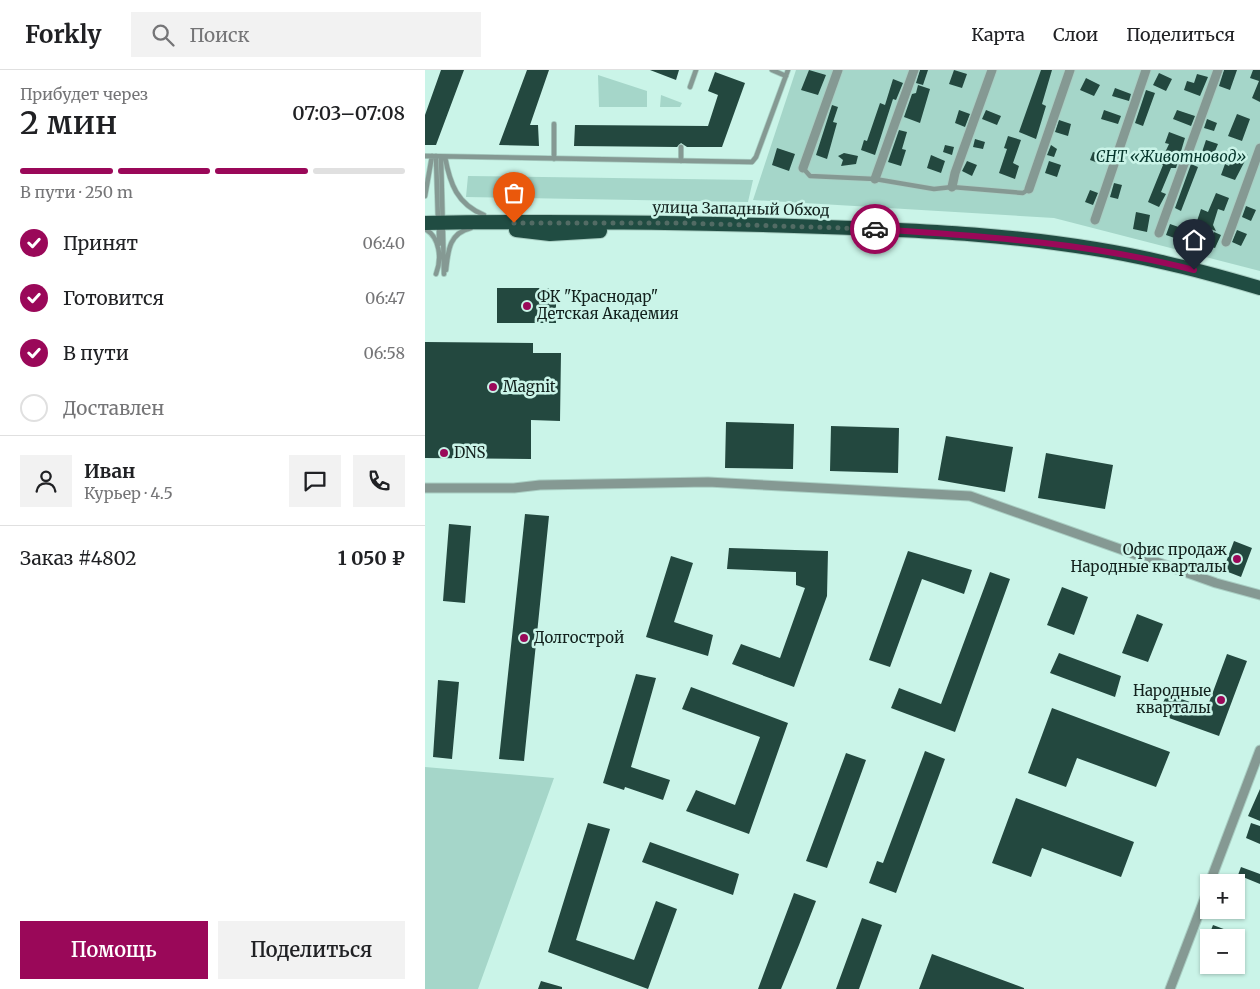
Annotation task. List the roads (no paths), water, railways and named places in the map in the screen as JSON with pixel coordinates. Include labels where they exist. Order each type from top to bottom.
[{"type":"highway","name":"улица Западный Обход","points":[[438,219],[484,215],[725,218],[976,229],[1147,250],[1260,279]]},
{"type":"highway","name":"улица Западный Обход","points":[[438,219],[497,223],[638,223],[843,227],[976,235],[1073,246],[1165,262],[1260,288]]},
{"type":"street","points":[[803,168],[838,70]]},
{"type":"street","points":[[875,179],[914,70]]},
{"type":"street","points":[[952,187],[955,173],[992,70]]},
{"type":"street","points":[[1029,189],[1070,70]]},
{"type":"street","points":[[1095,220],[1146,70]]},
{"type":"street","points":[[1159,233],[1217,70]]},
{"type":"street","points":[[1226,242],[1260,148]]},
{"type":"street","points":[[425,488],[514,488],[540,485],[708,482],[970,496],[1217,582],[1260,595]]},
{"type":"street","points":[[1214,874],[1260,750]]},
{"type":"street","points":[[1170,989],[1200,911]]},
{"type":"lane","points":[[690,87],[696,70]]},
{"type":"lane","points":[[772,70],[786,76]]},
{"type":"lane","points":[[425,156],[745,163],[755,160],[788,70]]},
{"type":"lane","points":[[554,124],[554,159]]},
{"type":"lane","points":[[681,147],[681,161]]},
{"type":"lane","points":[[425,196],[439,157]]},
{"type":"lane","points":[[439,157],[459,197],[471,210],[484,215]]},
{"type":"lane","points":[[436,274],[439,252],[439,157]]},
{"type":"lane","points":[[803,168],[810,176],[875,179],[934,189],[952,187],[1023,194],[1029,189]]},
{"type":"lane","points":[[438,219],[444,274],[449,246],[456,235],[464,230],[497,223]]},
{"type":"lane","points":[[425,229],[435,238],[439,252]]},
{"type":"place","name":"ФК \"Краснодар\" Детская Академия","points":[[527,306]]},
{"type":"place","name":"Magnit","points":[[493,387]]},
{"type":"place","name":"DNS","points":[[444,453]]},
{"type":"place","name":"Офис продаж Народные кварталы","points":[[1237,559]]},
{"type":"place","name":"Долгострой","points":[[524,638]]},
{"type":"place","name":"Народные кварталы","points":[[1221,700]]},
{"type":"park label","name":"СНТ «Животновод»","points":[[1171,157]]}]
